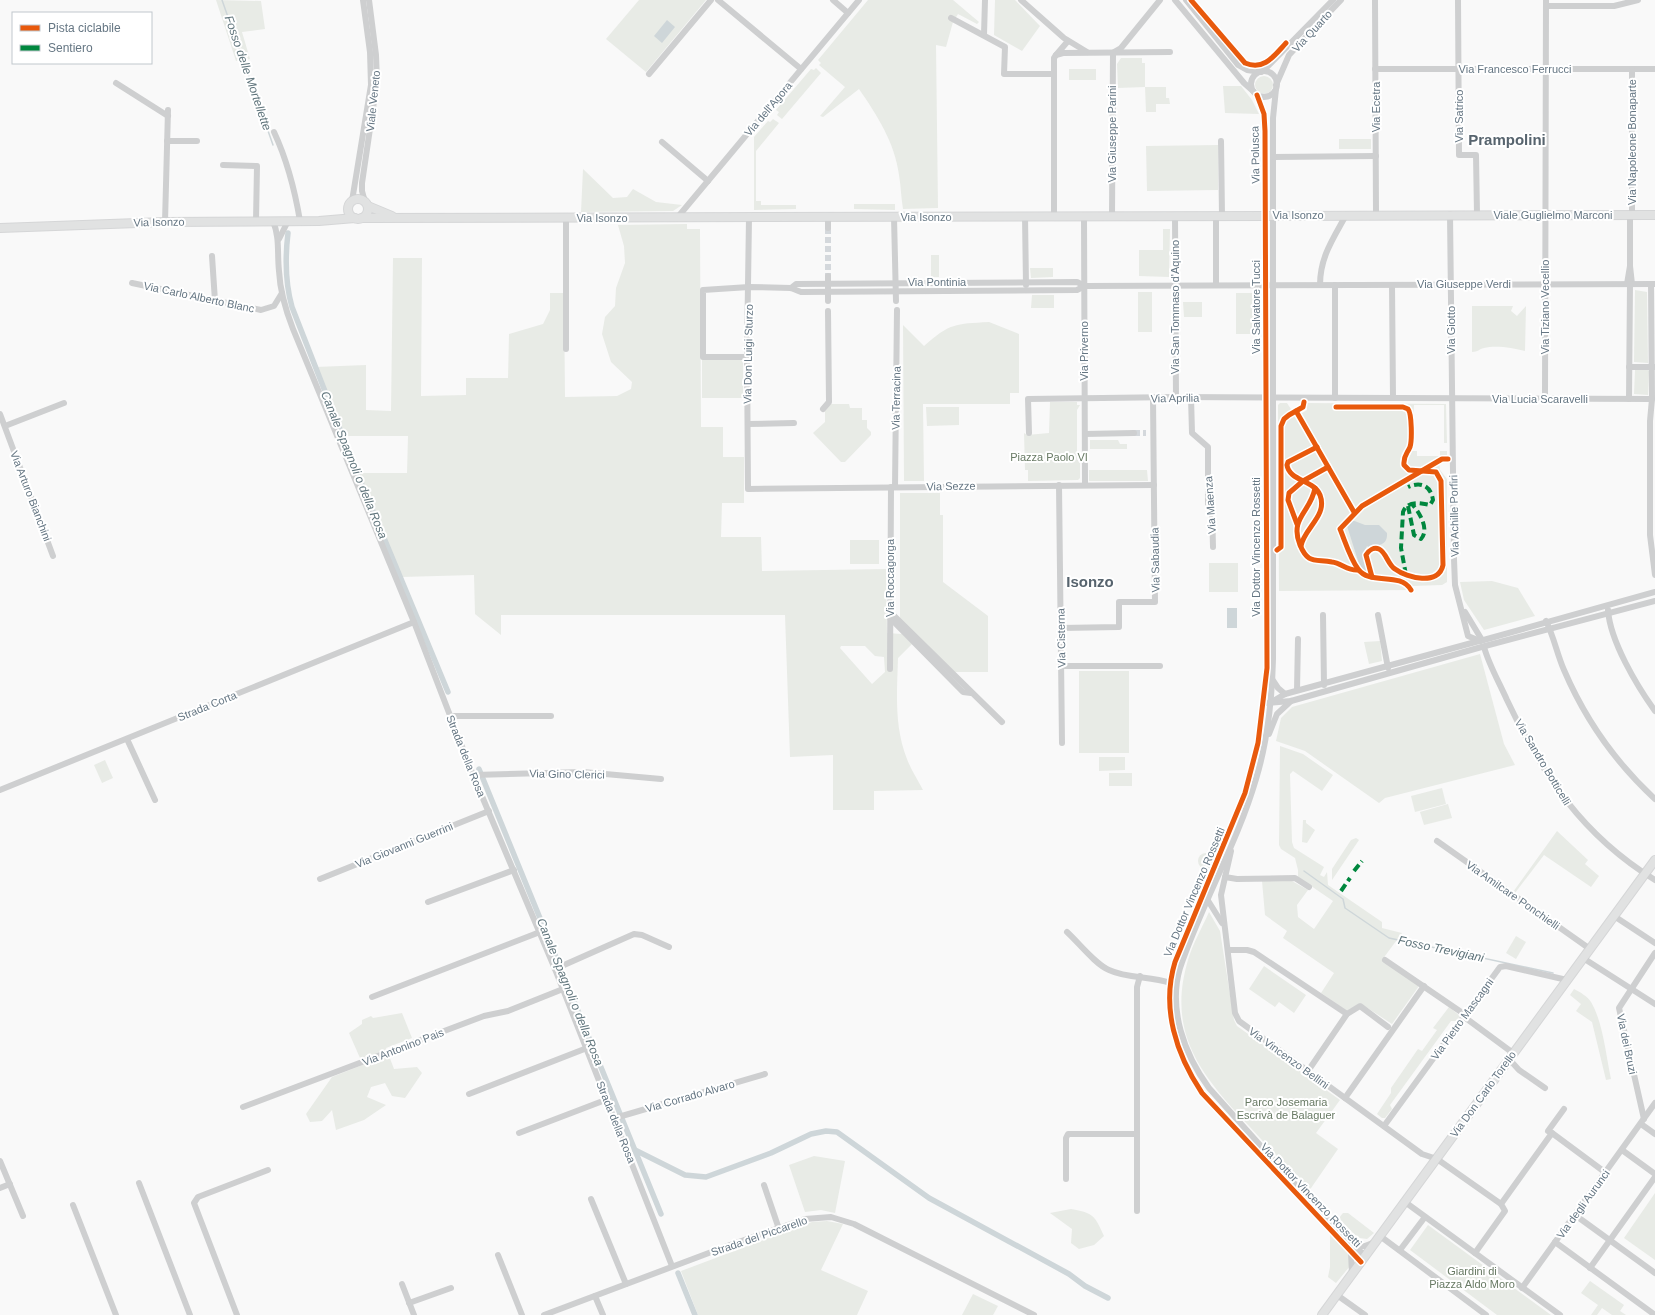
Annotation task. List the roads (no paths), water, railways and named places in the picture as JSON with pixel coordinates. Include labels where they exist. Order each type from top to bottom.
[{"type":"main road","name":"Via Isonzo","points":[[319,221],[341,214],[351,204],[360,199],[380,212],[402,218]]},
{"type":"main road","points":[[351,204],[349,213],[359,218],[368,212],[366,204]]},
{"type":"main road","name":"Via Isonzo","points":[[0,228],[165,222],[319,221],[359,218],[749,218],[1450,214]]},
{"type":"main road","name":"Viale Guglielmo Marconi","points":[[1450,214],[1655,215]]},
{"type":"main road","name":"Via Don Carlo Torello","points":[[1322,1315],[1655,860]]},
{"type":"street","name":"Viale Veneto","points":[[351,204],[371,85],[370,52],[363,0]]},
{"type":"street","name":"Viale Veneto","points":[[366,204],[362,194],[362,183],[377,81],[376,55],[369,0]]},
{"type":"street","points":[[649,74],[712,0]]},
{"type":"street","points":[[718,0],[801,69]]},
{"type":"street","points":[[833,0],[848,13]]},
{"type":"street","name":"Via dell'Agora","points":[[677,218],[860,0]]},
{"type":"street","points":[[984,35],[985,0]]},
{"type":"street","points":[[1021,0],[1068,41],[1087,52]]},
{"type":"street","points":[[1113,53],[1121,48],[1160,0]]},
{"type":"street","points":[[1154,9],[1166,0]]},
{"type":"street","name":"Via Polusca","points":[[1175,0],[1244,83],[1255,93],[1265,122],[1270,215]]},
{"type":"street","points":[[1186,0],[1238,65],[1247,70],[1268,72],[1274,77],[1276,87],[1268,96],[1255,93],[1252,79],[1262,72]]},
{"type":"street","name":"Via Quarto","points":[[1262,72],[1333,0]]},
{"type":"street","name":"Via Quarto","points":[[1276,87],[1290,55],[1342,0]]},
{"type":"street","name":"Via Ecetra","points":[[1375,0],[1376,214]]},
{"type":"street","name":"Via Satrico","points":[[1458,0],[1459,155],[1476,155],[1477,214]]},
{"type":"street","points":[[1546,3],[1614,6],[1636,0]]},
{"type":"street","name":"Via Tiziano Vecellio","points":[[1545,399],[1546,3]]},
{"type":"street","points":[[951,18],[1004,47],[1004,74],[1054,74]]},
{"type":"street","points":[[1054,216],[1054,74],[1056,55],[1068,41]]},
{"type":"street","points":[[1056,55],[1063,53],[1087,52],[1170,52]]},
{"type":"street","name":"Via Giuseppe Parini","points":[[1112,216],[1113,53]]},
{"type":"street","name":"Via Francesco Ferrucci","points":[[1376,69],[1655,69]]},
{"type":"street","name":"Via Napoleone Bonaparte","points":[[1629,399],[1632,69]]},
{"type":"street","points":[[116,83],[168,113],[165,222]]},
{"type":"street","name":"Via Polusca","points":[[1270,215],[1273,157],[1273,118],[1276,87]]},
{"type":"street","points":[[274,132],[283,154],[300,221]]},
{"type":"street","points":[[167,141],[197,141]]},
{"type":"street","points":[[1216,285],[1221,141]]},
{"type":"street","points":[[662,142],[708,180]]},
{"type":"street","points":[[1273,157],[1376,156]]},
{"type":"street","points":[[223,165],[257,166],[256,221]]},
{"type":"street","name":"Via Giotto","points":[[1450,214],[1452,399]]},
{"type":"street","name":"Via Salvatore Tucci","points":[[1266,398],[1270,215]]},
{"type":"street","points":[[1320,285],[1320,270],[1323,259],[1346,215]]},
{"type":"street","points":[[1025,216],[1026,291]]},
{"type":"street","name":"Via Priverno","points":[[1084,216],[1085,485]]},
{"type":"street","name":"Via San Tommaso d'Aquino","points":[[1175,216],[1176,397]]},
{"type":"street","points":[[828,217],[828,228]]},
{"type":"street","points":[[894,217],[896,301]]},
{"type":"street","points":[[566,218],[566,349]]},
{"type":"street","name":"Via Don Luigi Sturzo","points":[[748,490],[747,357],[749,218]]},
{"type":"street","name":"Strada della Rosa","points":[[273,221],[279,241],[278,269],[282,293],[293,329],[414,622],[473,775],[540,932],[587,1048],[672,1266]]},
{"type":"street","name":"Strada della Rosa","points":[[279,241],[288,221]]},
{"type":"street","points":[[212,256],[215,301]]},
{"type":"street","points":[[828,276],[828,301]]},
{"type":"street","name":"Via Pontinia","points":[[791,288],[796,284],[896,282],[1077,282],[1085,286]]},
{"type":"street","name":"Via Carlo Alberto Blanc","points":[[132,283],[263,310],[276,304],[282,293]]},
{"type":"street","points":[[1653,284],[1654,367],[1650,421],[1653,468],[1650,535],[1655,575]]},
{"type":"street","name":"Via Giuseppe Verdi","points":[[1269,285],[1653,284]]},
{"type":"street","name":"Via Salvatore Tucci","points":[[1269,285],[1273,398]]},
{"type":"street","name":"Via Pontinia","points":[[747,357],[703,357],[703,290],[749,287],[791,288],[801,292],[1026,291],[1077,290],[1085,286],[1269,285]]},
{"type":"street","points":[[1335,285],[1336,398]]},
{"type":"street","points":[[1392,285],[1393,398]]},
{"type":"street","name":"Via Terracina","points":[[893,487],[897,310]]},
{"type":"street","points":[[823,409],[829,402],[828,311]]},
{"type":"street","points":[[1629,367],[1654,367]]},
{"type":"street","name":"Via Aprilia","points":[[1084,399],[1176,397],[1266,398]]},
{"type":"street","name":"Via Maenza","points":[[1191,397],[1192,433],[1208,447],[1208,504],[1212,508],[1213,547]]},
{"type":"street","name":"Via Sabaudia","points":[[1061,628],[1119,627],[1119,602],[1155,602],[1153,398]]},
{"type":"street","points":[[1266,398],[1452,399]]},
{"type":"street","name":"Via Dottor Vincenzo Rossetti","points":[[1266,398],[1267,668],[1257,748],[1245,793],[1175,962],[1170,983],[1170,1008],[1174,1034],[1181,1058],[1196,1084],[1210,1103],[1351,1252],[1363,1259]]},
{"type":"street","name":"Via Dottor Vincenzo Rossetti","points":[[1273,398],[1272,679],[1266,740],[1253,790],[1184,959],[1178,980],[1178,1020],[1188,1053],[1198,1074],[1217,1098],[1319,1211],[1355,1246],[1363,1259]]},
{"type":"street","points":[[1029,433],[1028,399],[1084,399]]},
{"type":"street","name":"Via Lucia Scaravelli","points":[[1452,399],[1652,399]]},
{"type":"street","name":"Via Achille Porfiri","points":[[1452,399],[1455,585],[1468,636],[1482,643]]},
{"type":"street","points":[[5,426],[64,403]]},
{"type":"street","name":"Via Arturo Bianchini","points":[[0,414],[53,556]]},
{"type":"street","points":[[748,424],[794,423]]},
{"type":"street","points":[[1085,434],[1134,433]]},
{"type":"street","points":[[1146,433],[1154,433]]},
{"type":"street","name":"Via Cisterna","points":[[1059,485],[1062,742]]},
{"type":"street","name":"Via Sezze","points":[[748,490],[893,487],[1154,485]]},
{"type":"street","name":"Via Roccagorga","points":[[890,669],[893,487]]},
{"type":"street","points":[[1263,703],[1290,701],[1326,692],[1482,643],[1546,621],[1655,592]]},
{"type":"street","points":[[1270,703],[1285,694],[1297,690],[1387,665],[1482,643],[1550,630],[1655,601]]},
{"type":"street","points":[[1608,604],[1609,614],[1625,660],[1636,682],[1655,711]]},
{"type":"street","name":"Via Achille Porfiri","points":[[1462,609],[1482,643]]},
{"type":"street","points":[[890,615],[1002,722]]},
{"type":"street","points":[[1323,615],[1324,683],[1326,692]]},
{"type":"street","points":[[1378,615],[1389,673]]},
{"type":"street","points":[[1546,621],[1563,668],[1588,717],[1621,764],[1655,799]]},
{"type":"street","name":"Strada Corta","points":[[0,790],[414,622]]},
{"type":"street","points":[[1297,690],[1298,639]]},
{"type":"street","name":"Via Sandro Botticelli","points":[[1482,643],[1514,714],[1561,796],[1595,834],[1645,874],[1655,880]]},
{"type":"street","points":[[1061,666],[1160,666]]},
{"type":"street","points":[[1272,679],[1278,688],[1285,694]]},
{"type":"street","points":[[1266,740],[1277,714],[1290,701]]},
{"type":"street","points":[[450,716],[551,716]]},
{"type":"street","points":[[127,739],[155,800]]},
{"type":"street","name":"Via Gino Clerici","points":[[473,775],[584,772],[661,779]]},
{"type":"street","name":"Via Giovanni Guerrini","points":[[320,879],[489,811]]},
{"type":"street","name":"Via Amilcare Ponchielli","points":[[1437,841],[1590,949]]},
{"type":"street","points":[[1231,846],[1230,863],[1221,891],[1224,926],[1229,950],[1247,950],[1254,952],[1347,1014]]},
{"type":"street","points":[[1440,852],[1444,846]]},
{"type":"street","points":[[428,902],[514,870]]},
{"type":"street","points":[[1226,877],[1237,879],[1295,878],[1309,887]]},
{"type":"street","points":[[1202,895],[1208,900],[1224,926]]},
{"type":"street","points":[[1614,916],[1655,943]]},
{"type":"street","points":[[372,997],[540,932]]},
{"type":"street","points":[[1067,932],[1106,969],[1120,974],[1140,976],[1170,983]]},
{"type":"street","points":[[555,969],[634,934],[642,935],[669,947]]},
{"type":"street","name":"Via Vincenzo Bellini","points":[[1229,950],[1236,1018],[1242,1024],[1422,1154],[1427,1159],[1429,1169]]},
{"type":"street","name":"Via dei Bruzi","points":[[1642,1122],[1619,1012],[1620,1005],[1655,953]]},
{"type":"street","points":[[1583,958],[1655,1004]]},
{"type":"street","points":[[1385,960],[1464,1015],[1511,1056],[1519,1070],[1545,1088]]},
{"type":"street","name":"Via Pietro Mascagni","points":[[1384,1126],[1500,967],[1506,966],[1567,980]]},
{"type":"street","points":[[1137,1211],[1137,987],[1140,976]]},
{"type":"street","points":[[1345,1098],[1424,986]]},
{"type":"street","name":"Via Antonino Pais","points":[[243,1107],[484,1016],[508,1011],[563,989]]},
{"type":"street","points":[[1308,1071],[1347,1014],[1360,1006],[1388,1026]]},
{"type":"street","points":[[469,1094],[587,1048]]},
{"type":"street","name":"Via Corrado Alvaro","points":[[615,1118],[765,1074]]},
{"type":"street","points":[[519,1133],[608,1100]]},
{"type":"street","name":"Via degli Aurunci","points":[[1522,1288],[1655,1103]]},
{"type":"street","points":[[1564,1109],[1548,1131],[1606,1173]]},
{"type":"street","points":[[1642,1122],[1655,1134]]},
{"type":"street","points":[[1066,1179],[1066,1138],[1068,1134],[1138,1134]]},
{"type":"street","points":[[1501,1204],[1552,1134]]},
{"type":"street","points":[[1590,1268],[1655,1176],[1622,1150]]},
{"type":"street","name":"Via Vincenzo Bellini","points":[[1422,1154],[1437,1158]]},
{"type":"street","points":[[1437,1158],[1501,1204],[1505,1211],[1475,1253]]},
{"type":"street","points":[[0,1161],[23,1216]]},
{"type":"street","points":[[237,1315],[194,1203],[198,1197],[268,1170]]},
{"type":"street","points":[[139,1183],[190,1315]]},
{"type":"street","points":[[0,1188],[10,1184]]},
{"type":"street","points":[[764,1185],[779,1229]]},
{"type":"street","points":[[591,1199],[626,1284]]},
{"type":"street","points":[[1405,1202],[1560,1315]]},
{"type":"street","points":[[73,1205],[116,1315]]},
{"type":"street","points":[[1575,1215],[1655,1273]]},
{"type":"street","name":"Strada del Piccarello","points":[[544,1315],[672,1266],[779,1229],[812,1218],[828,1217],[844,1220],[1034,1315]]},
{"type":"street","points":[[1400,1250],[1425,1217]]},
{"type":"street","points":[[1379,1238],[1400,1250],[1486,1315]]},
{"type":"street","name":"Via Dottor Vincenzo Rossetti","points":[[1355,1246],[1365,1246],[1379,1238]]},
{"type":"street","points":[[1555,1242],[1648,1312],[1655,1315]]},
{"type":"street","name":"Via Dottor Vincenzo Rossetti","points":[[1351,1252],[1352,1274]]},
{"type":"street","points":[[498,1255],[522,1315]]},
{"type":"street","points":[[402,1284],[414,1315]]},
{"type":"street","points":[[409,1303],[451,1288]]},
{"type":"street","points":[[1337,1295],[1365,1315]]},
{"type":"street","points":[[595,1296],[603,1315]]},
{"type":"waterway","name":"Fosso delle Mortellette","points":[[222,0],[273,145]]},
{"type":"waterway","name":"Canale Spagnoli o della Rosa","points":[[288,233],[286,270],[292,307],[357,473],[448,692]]},
{"type":"waterway","name":"Canale Spagnoli o della Rosa","points":[[479,769],[661,1214]]},
{"type":"waterway","name":"Fosso Trevigiani","points":[[1304,871],[1343,899],[1345,908],[1389,938],[1553,973]]},
{"type":"waterway","points":[[635,1150],[685,1175],[706,1177],[771,1153],[811,1134],[826,1131],[837,1132],[929,1198],[1069,1274],[1085,1286],[1108,1298]]},
{"type":"waterway","name":"Canale Spagnoli o della Rosa","points":[[678,1273],[695,1315]]},
{"type":"tunnel","points":[[828,228],[828,276]]},
{"type":"tunnel","points":[[1134,433],[1146,433]]},
{"type":"district","name":"Prampolini","points":[[1507,140]]},
{"type":"district","name":"Isonzo","points":[[1090,582]]},
{"type":"park label","name":"Piazza Paolo VI","points":[[1049,457]]},
{"type":"park label","name":"Parco Josemaria Escrivà de Balaguer","points":[[1286,1108]]},
{"type":"park label","name":"Giardini di Piazza Aldo Moro","points":[[1472,1277]]}]
